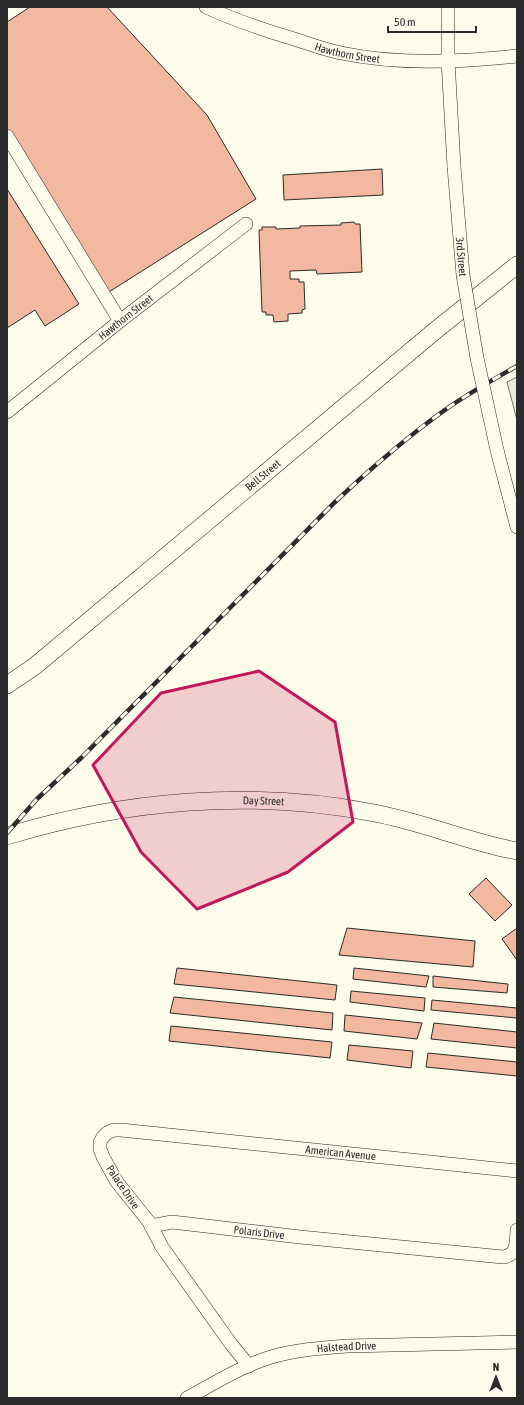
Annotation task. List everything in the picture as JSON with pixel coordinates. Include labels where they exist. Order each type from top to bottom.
[{"type":"main road","name":"Bell Street","points":[[7,685],[35,666],[517,264]]},
{"type":"main road","name":"Day Street","points":[[7,836],[64,820],[134,808],[232,800],[279,801],[375,813],[496,847],[517,851]]},
{"type":"street","name":"Hawthorn Street","points":[[206,7],[250,25],[341,53],[412,61],[517,56]]},
{"type":"street","name":"3rd Street","points":[[448,7],[448,60],[454,167],[463,275],[477,358],[497,450],[517,527]]},
{"type":"street","points":[[7,136],[120,321]]},
{"type":"street","name":"Hawthorn Street","points":[[7,412],[120,321],[246,224]]},
{"type":"street","name":"Palace Drive","points":[[151,1226],[117,1182],[103,1157],[100,1149],[100,1142],[102,1137],[114,1130],[164,1135]]},
{"type":"street","name":"American Avenue","points":[[164,1135],[517,1171]]},
{"type":"street","name":"Polaris Drive","points":[[151,1226],[172,1222],[306,1238],[503,1257],[509,1256],[516,1249],[517,1230]]},
{"type":"street","points":[[151,1226],[166,1252],[230,1344],[249,1366]]},
{"type":"street","name":"Halstead Drive","points":[[187,1398],[227,1376],[268,1358],[324,1348],[517,1342]]},
{"type":"highlighted area","points":[[259,671],[335,722],[353,822],[288,872],[197,909],[141,852],[93,765],[161,693]]},
{"type":"shaded area","points":[[517,377],[517,420],[507,382]]},
{"type":"building","points":[[30,7],[107,7],[207,115],[256,199],[104,295],[7,136],[7,22]]},
{"type":"building","points":[[382,169],[383,195],[284,200],[283,175]]},
{"type":"building","points":[[7,189],[79,304],[45,326],[35,310],[7,328]]},
{"type":"building","points":[[354,222],[355,224],[360,224],[362,272],[317,274],[316,270],[290,271],[290,279],[299,279],[299,282],[304,282],[305,309],[302,310],[302,313],[288,314],[288,321],[274,322],[273,315],[266,315],[266,312],[262,312],[259,230],[262,230],[262,227],[276,227],[276,229],[300,228],[300,226],[341,225],[341,223]]},
{"type":"building","points":[[486,878],[512,905],[495,921],[469,894]]},
{"type":"building","points":[[347,928],[475,941],[473,967],[339,955]]},
{"type":"building","points":[[517,928],[517,960],[502,939]]},
{"type":"building","points":[[177,968],[337,985],[335,1000],[174,984]]},
{"type":"building","points":[[354,968],[429,976],[426,987],[353,979]]},
{"type":"building","points":[[433,976],[508,984],[507,993],[433,987]]},
{"type":"building","points":[[351,991],[425,998],[424,1011],[350,1002]]},
{"type":"building","points":[[174,997],[333,1013],[332,1030],[170,1013]]},
{"type":"building","points":[[432,1000],[517,1008],[517,1018],[431,1010]]},
{"type":"building","points":[[345,1015],[422,1023],[417,1039],[344,1031]]},
{"type":"building","points":[[434,1023],[517,1032],[517,1048],[431,1039]]},
{"type":"building","points":[[171,1026],[332,1042],[330,1058],[169,1041]]},
{"type":"building","points":[[349,1045],[413,1051],[411,1068],[347,1060]]},
{"type":"building","points":[[428,1053],[517,1062],[517,1076],[426,1067]]},
{"type":"railway","points":[[7,833],[37,799],[81,758],[348,490],[419,429],[466,396],[517,366]]}]
